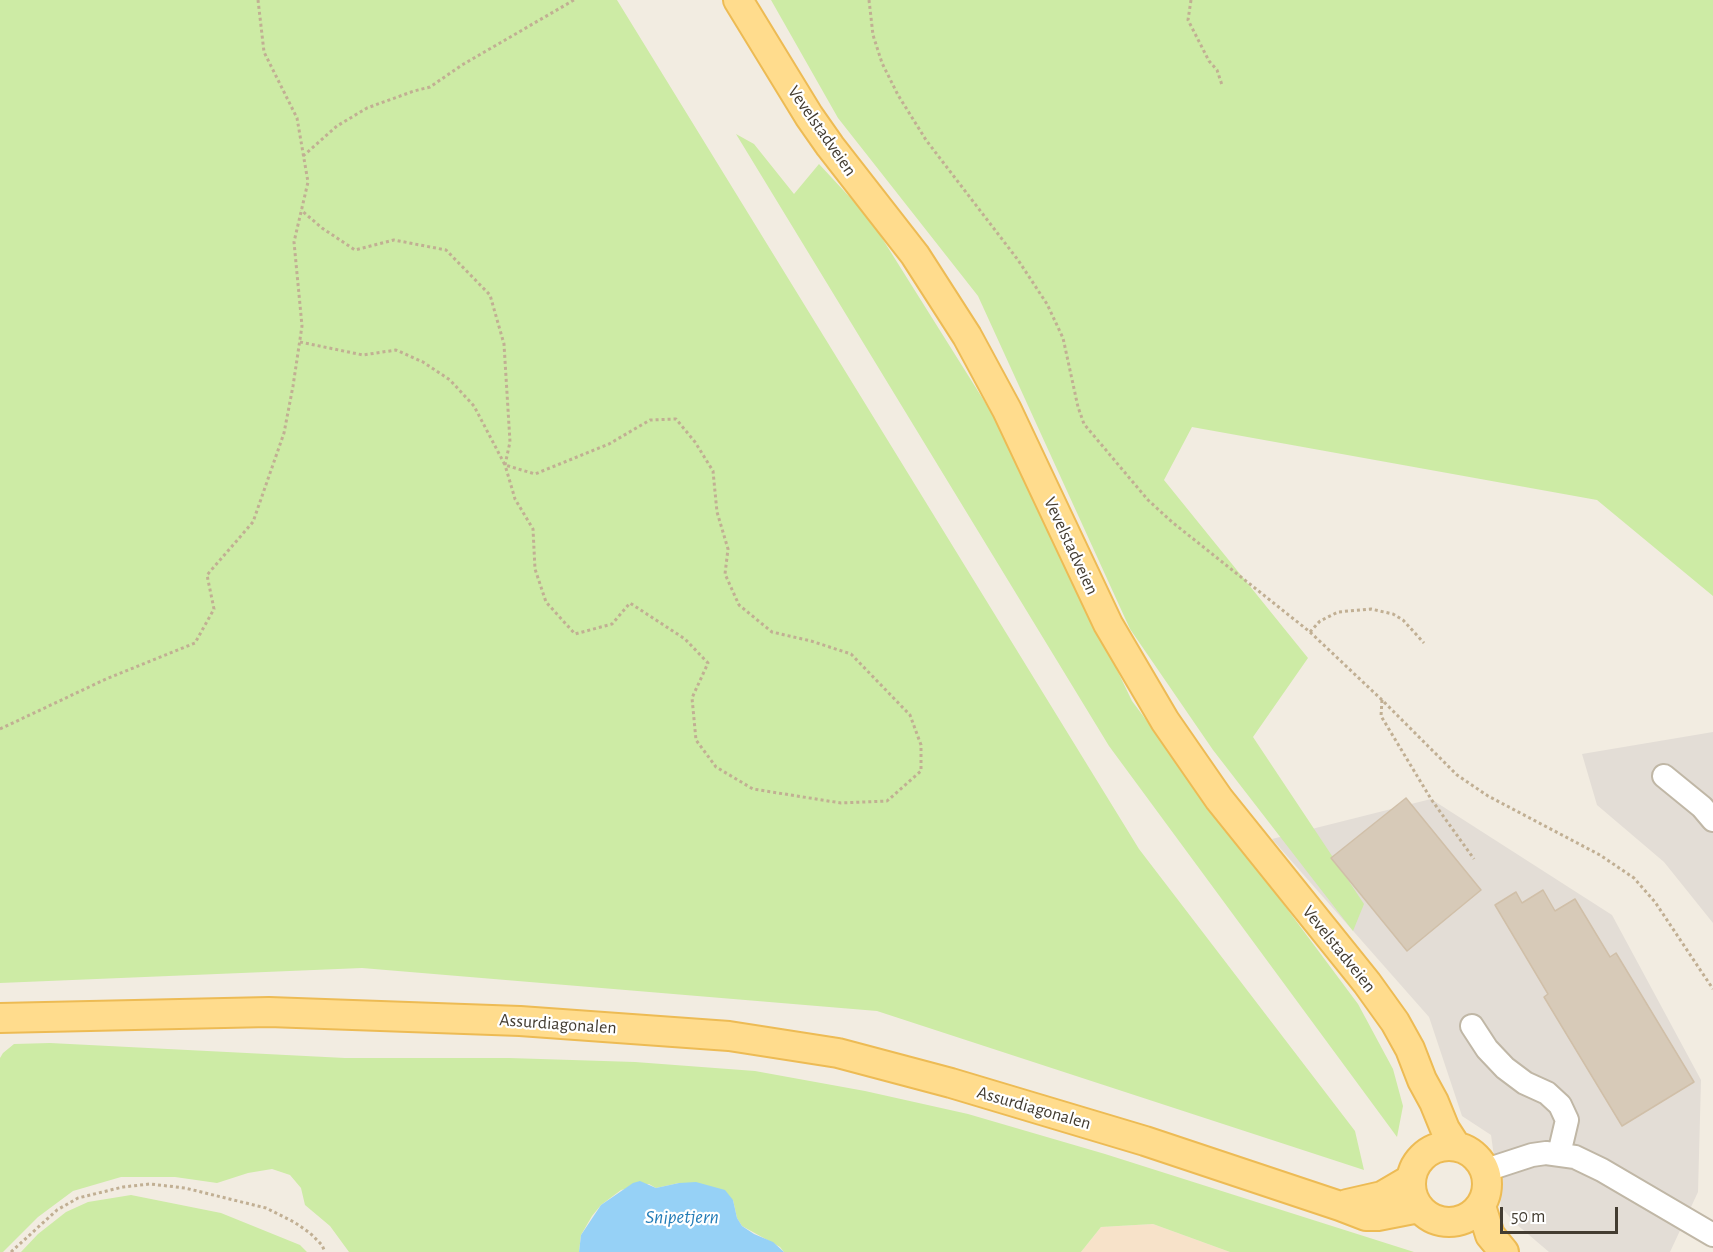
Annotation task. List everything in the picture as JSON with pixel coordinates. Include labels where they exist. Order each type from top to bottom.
[{"type":"main road","name":"Vevelstadveien","points":[[738,0],[809,116],[915,255],[967,336],[1007,410],[1108,624],[1165,721],[1219,799],[1385,1007],[1407,1042],[1449,1138],[1456,1146],[1477,1157],[1486,1170]]},
{"type":"main road","name":"Assurdiagonalen","points":[[0,1018],[269,1012],[520,1021],[729,1036],[837,1053],[951,1083],[1103,1128],[1340,1206]]},
{"type":"main road","name":"Vevelstadveien","points":[[1419,1208],[1412,1194],[1417,1168],[1422,1080]]},
{"type":"main road","points":[[1340,1206],[1382,1196],[1417,1168],[1438,1147],[1456,1146]]},
{"type":"main road","points":[[1340,1206],[1366,1216],[1419,1208],[1433,1219],[1450,1222],[1467,1218],[1481,1206],[1488,1189],[1486,1170]]},
{"type":"main road","points":[[1481,1206],[1490,1235],[1504,1252]]},
{"type":"main road","points":[[1450,1222],[1480,1252]]},
{"type":"street","points":[[1664,776],[1702,807],[1713,820]]},
{"type":"street","points":[[1472,1026],[1505,1068],[1525,1083],[1547,1093],[1560,1105],[1567,1120],[1559,1154]]},
{"type":"street","points":[[1486,1170],[1532,1155],[1559,1154],[1575,1157],[1602,1170],[1713,1235]]},
{"type":"path","points":[[0,729],[106,679],[195,643],[214,609],[207,575],[253,522],[257,511],[284,433],[300,342],[302,326],[294,242],[308,182],[297,118],[264,52],[258,0]]},
{"type":"path","points":[[303,156],[337,126],[366,108],[430,87],[462,65],[574,0]]},
{"type":"path","points":[[869,0],[873,35],[882,63],[898,96],[940,159],[1018,260],[1054,316],[1063,338],[1080,416],[1089,430],[1157,509],[1310,632],[1382,700],[1456,775],[1475,789],[1599,855],[1634,878],[1655,902],[1713,989]]},
{"type":"path","points":[[1191,0],[1188,20],[1209,61],[1217,70],[1222,85]]},
{"type":"path","points":[[301,210],[322,228],[355,250],[394,240],[446,250],[490,295],[504,344],[510,442],[505,465]]},
{"type":"path","points":[[300,342],[363,355],[396,350],[423,362],[450,380],[474,406],[505,465],[515,499],[533,529],[535,569],[546,602],[574,634],[612,624],[630,603],[685,639],[708,663],[692,698],[696,740],[716,767],[753,789],[841,803],[887,801],[921,771],[921,745],[910,715],[851,654],[812,641],[772,632],[739,605],[725,574],[728,549],[717,512],[713,471],[695,442],[676,419],[650,420],[609,444],[535,474],[505,465]]},
{"type":"path","points":[[1310,632],[1320,621],[1338,612],[1371,609],[1393,614],[1403,620],[1424,643]]},
{"type":"path","points":[[1382,700],[1381,716],[1431,799],[1474,859]]},
{"type":"path","points":[[11,1252],[57,1210],[78,1198],[123,1186],[150,1184],[186,1188],[266,1208],[310,1233],[322,1245],[325,1252]]},
{"type":"shaded area","points":[[1713,732],[1713,923],[1664,862],[1597,805],[1582,754]]},
{"type":"shaded area","points":[[1431,799],[1612,915],[1701,1080],[1698,1192],[1670,1252],[1549,1252],[1515,1223],[1501,1207],[1491,1135],[1462,1116],[1429,1017],[1272,839]]},
{"type":"shaded area","points":[[1153,1224],[1230,1252],[1081,1252],[1101,1227]]},
{"type":"green space","points":[[0,0],[617,0],[1139,849],[1355,1131],[1364,1170],[877,1011],[362,968],[0,983]]},
{"type":"green space","points":[[771,0],[1713,0],[1713,596],[1597,500],[1192,427],[1164,480],[1308,658],[1253,737],[1364,904],[1353,931],[1213,750],[1130,629],[978,296],[838,118]]},
{"type":"green space","points":[[736,134],[754,144],[794,194],[819,164],[870,219],[998,423],[1132,701],[1358,1004],[1393,1069],[1403,1106],[1397,1137],[1109,746]]},
{"type":"green space","points":[[50,1043],[345,1058],[509,1058],[635,1062],[755,1071],[865,1091],[968,1114],[1105,1154],[1414,1252],[1230,1252],[1153,1224],[1101,1227],[1081,1252],[784,1252],[780,1247],[742,1226],[737,1218],[733,1200],[679,1183],[656,1188],[649,1184],[621,1190],[601,1205],[592,1216],[581,1235],[579,1252],[349,1252],[330,1226],[305,1205],[301,1188],[290,1175],[272,1169],[248,1173],[217,1183],[175,1177],[121,1177],[73,1191],[38,1217],[3,1252],[0,1252],[0,1058],[14,1044]]},
{"type":"green space","points":[[131,1195],[221,1213],[300,1245],[307,1252],[21,1252],[38,1234],[66,1212],[88,1202]]},
{"type":"water","name":"Snipetjern","points":[[640,1181],[656,1188],[696,1182],[725,1190],[733,1200],[737,1218],[742,1226],[773,1242],[784,1252],[579,1252],[581,1235],[601,1205],[633,1183]]},
{"type":"building","points":[[1406,798],[1481,890],[1407,951],[1331,858]]},
{"type":"building","points":[[1543,890],[1555,911],[1575,899],[1610,957],[1616,953],[1694,1082],[1622,1126],[1544,997],[1548,994],[1495,905],[1516,892],[1522,903]]}]
